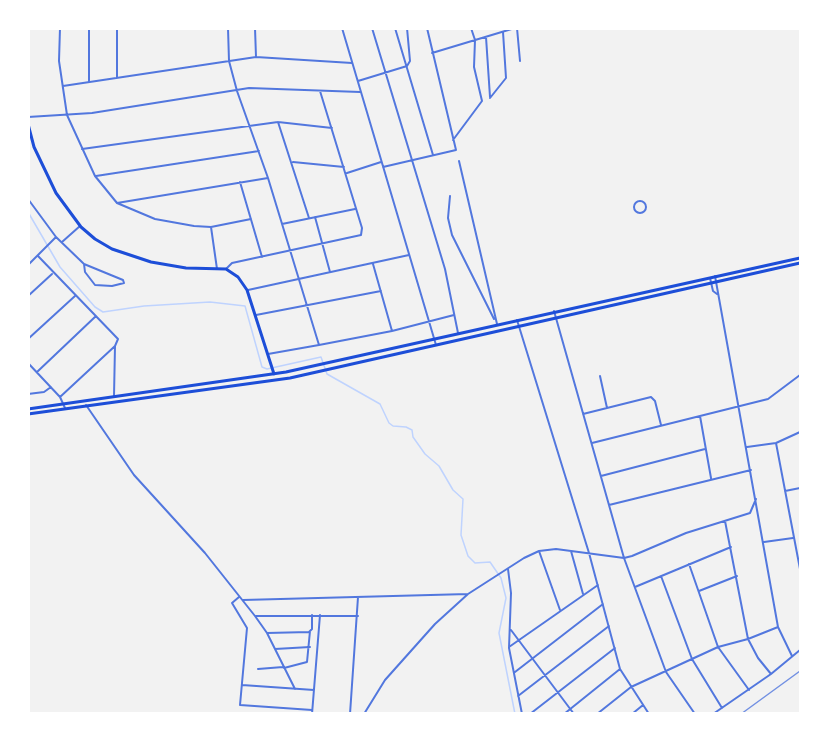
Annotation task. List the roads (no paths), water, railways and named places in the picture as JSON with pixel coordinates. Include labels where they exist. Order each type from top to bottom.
[{"type":"main road","points":[[28,120],[31,141]]},
{"type":"main road","points":[[28,136],[56,193],[80,226],[95,239],[130,256],[172,266],[226,269],[238,276],[247,290],[275,379]]},
{"type":"main road","points":[[28,409],[323,364],[801,258]]},
{"type":"main road","points":[[28,414],[324,371],[518,325],[801,263]]},
{"type":"main road","points":[[323,364],[324,371]]},
{"type":"street","points":[[60,28],[62,87],[67,115],[95,176],[117,203],[129,210],[156,219],[211,227],[251,219]]},
{"type":"street","points":[[89,28],[89,82]]},
{"type":"street","points":[[117,28],[117,77]]},
{"type":"street","points":[[228,28],[229,61],[237,91],[259,151],[319,345]]},
{"type":"street","points":[[255,28],[255,57]]},
{"type":"street","points":[[342,28],[436,345]]},
{"type":"street","points":[[372,28],[414,160],[445,269],[458,333]]},
{"type":"street","points":[[395,28],[433,155]]},
{"type":"street","points":[[357,81],[407,66],[410,61],[407,28]]},
{"type":"street","points":[[383,167],[456,150],[427,28]]},
{"type":"street","points":[[453,140],[482,101],[474,67],[475,40],[471,28]]},
{"type":"street","points":[[432,53],[516,28],[520,61]]},
{"type":"street","points":[[486,37],[491,99],[506,78],[502,31]]},
{"type":"street","points":[[62,87],[255,57],[352,63]]},
{"type":"street","points":[[28,120],[265,88],[360,92]]},
{"type":"street","points":[[226,269],[232,263],[361,235],[362,228],[320,91]]},
{"type":"street","points":[[81,149],[278,122],[332,128]]},
{"type":"street","points":[[278,122],[309,218]]},
{"type":"street","points":[[95,176],[148,166],[259,151]]},
{"type":"street","points":[[459,161],[497,324]]},
{"type":"street","points":[[291,162],[344,167]]},
{"type":"street","points":[[346,173],[381,162]]},
{"type":"street","points":[[117,203],[267,178]]},
{"type":"street","points":[[240,182],[262,257]]},
{"type":"street","points":[[450,196],[448,218],[452,235],[497,324]]},
{"type":"street","points":[[28,199],[56,237],[84,264],[123,280],[124,283],[112,286],[95,285],[86,272],[84,264]]},
{"type":"street","points":[[639,201],[646,205],[642,212],[635,208],[639,201]]},
{"type":"street","points":[[282,224],[356,209]]},
{"type":"street","points":[[315,217],[330,272]]},
{"type":"street","points":[[62,242],[80,226]]},
{"type":"street","points":[[211,227],[218,269]]},
{"type":"street","points":[[28,265],[56,237]]},
{"type":"street","points":[[247,290],[409,255]]},
{"type":"street","points":[[38,256],[52,274],[118,339],[115,346],[114,396]]},
{"type":"street","points":[[373,264],[392,331]]},
{"type":"street","points":[[28,296],[52,274]]},
{"type":"street","points":[[715,276],[764,542],[777,627],[792,656]]},
{"type":"street","points":[[710,277],[712,291],[717,294]]},
{"type":"street","points":[[255,315],[381,291]]},
{"type":"street","points":[[28,339],[75,295]]},
{"type":"street","points":[[554,311],[624,558],[666,672],[695,714]]},
{"type":"street","points":[[267,354],[392,331],[454,315]]},
{"type":"street","points":[[37,372],[96,316]]},
{"type":"street","points":[[517,320],[589,553],[620,669],[649,714]]},
{"type":"street","points":[[60,397],[115,346]]},
{"type":"street","points":[[28,363],[60,397],[65,408]]},
{"type":"street","points":[[591,443],[768,399],[801,375]]},
{"type":"street","points":[[600,376],[607,408]]},
{"type":"street","points":[[28,394],[44,392],[51,387]]},
{"type":"street","points":[[28,390],[33,393]]},
{"type":"street","points":[[583,414],[651,397],[655,401],[661,425]]},
{"type":"street","points":[[86,405],[134,475],[205,553],[255,616],[267,633],[295,689]]},
{"type":"street","points":[[700,416],[711,478]]},
{"type":"street","points":[[747,447],[776,443],[801,432]]},
{"type":"street","points":[[776,443],[801,569]]},
{"type":"street","points":[[601,476],[705,449]]},
{"type":"street","points":[[609,505],[711,478],[751,470]]},
{"type":"street","points":[[785,491],[801,488]]},
{"type":"street","points":[[364,714],[402,659],[435,624],[468,594],[539,551],[571,551],[624,558],[750,513],[756,499]]},
{"type":"street","points":[[725,521],[748,639],[758,658],[771,674]]},
{"type":"street","points":[[764,542],[795,537]]},
{"type":"street","points":[[635,587],[731,547]]},
{"type":"street","points":[[539,551],[561,611]]},
{"type":"street","points":[[571,551],[583,595]]},
{"type":"street","points":[[689,564],[718,647],[749,690]]},
{"type":"street","points":[[508,569],[512,593],[509,648],[522,714]]},
{"type":"street","points":[[661,576],[692,659],[722,708]]},
{"type":"street","points":[[699,591],[736,576]]},
{"type":"street","points":[[509,648],[598,585]]},
{"type":"street","points":[[242,600],[468,594]]},
{"type":"street","points":[[239,597],[232,603],[247,628],[240,705],[312,712],[320,615]]},
{"type":"street","points":[[350,714],[358,597]]},
{"type":"street","points":[[514,673],[603,604]]},
{"type":"street","points":[[258,669],[305,664],[309,657],[312,615]]},
{"type":"street","points":[[255,616],[358,616]]},
{"type":"street","points":[[519,696],[609,626]]},
{"type":"street","points":[[597,714],[631,687],[718,647],[748,639],[777,627]]},
{"type":"street","points":[[510,628],[574,714]]},
{"type":"street","points":[[267,633],[310,631]]},
{"type":"street","points":[[275,650],[310,647]]},
{"type":"street","points":[[530,714],[615,648]]},
{"type":"street","points":[[713,714],[801,650]]},
{"type":"street","points":[[564,714],[620,669]]},
{"type":"street","points":[[241,685],[314,690]]},
{"type":"street","points":[[632,714],[643,705]]},
{"type":"waterway","points":[[28,212],[60,267],[95,307],[103,312],[144,306],[210,302],[245,306],[262,367],[267,369],[321,357],[327,374],[380,404],[389,423],[393,426],[412,430],[413,437],[425,454],[439,466],[453,490],[463,499],[461,535],[468,556],[475,563],[490,562],[501,578],[506,598],[499,633],[515,714]]},
{"type":"railway","points":[[741,714],[800,671]]}]
